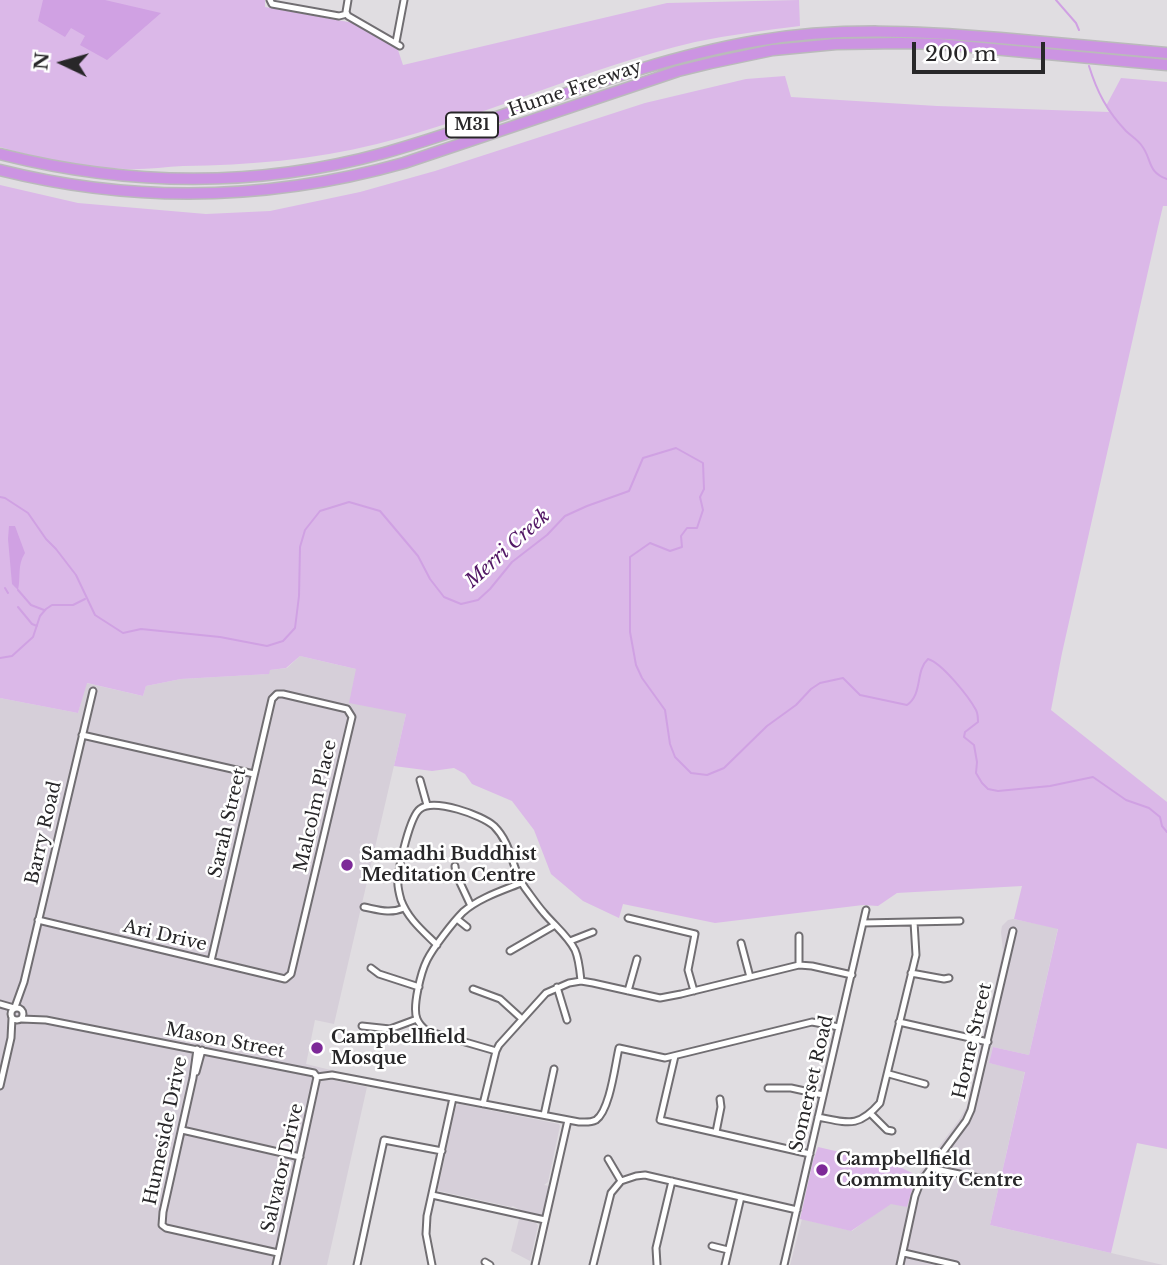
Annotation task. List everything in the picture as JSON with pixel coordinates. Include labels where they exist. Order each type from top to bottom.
[{"type":"highway","name":"Hume Freeway","points":[[0,154],[88,172],[145,178],[230,178],[288,173],[352,161],[410,145],[687,55],[759,40],[808,35],[870,31],[940,33],[1167,53]]},
{"type":"highway","name":"Hume Freeway","points":[[0,170],[77,186],[150,194],[253,192],[319,183],[404,163],[678,71],[742,56],[806,46],[868,42],[925,44],[1167,65]]},
{"type":"street","points":[[270,0],[272,4],[339,16],[347,14],[398,44],[404,0]]},
{"type":"street","points":[[347,14],[348,0]]},
{"type":"street","name":"Barry Road","points":[[14,1008],[24,982],[93,691]]},
{"type":"street","name":"Sarah Street","points":[[211,961],[272,699],[277,694]]},
{"type":"street","name":"Malcolm Place","points":[[277,694],[347,709],[352,717],[291,974],[285,979]]},
{"type":"street","points":[[82,735],[254,774]]},
{"type":"street","points":[[420,780],[427,805]]},
{"type":"street","points":[[437,945],[411,920],[404,908],[398,876],[411,820],[419,809],[438,804],[483,818],[493,825],[506,843],[521,883],[570,941],[575,951],[581,981]]},
{"type":"street","points":[[455,866],[471,906]]},
{"type":"street","points":[[496,1051],[427,1031],[417,1019],[416,1007],[426,961],[457,919],[464,911],[485,898],[521,883]]},
{"type":"street","points":[[364,907],[386,912],[396,912],[404,908]]},
{"type":"street","name":"Somerset Road","points":[[784,1265],[866,910]]},
{"type":"street","points":[[628,918],[695,934],[688,970],[694,991]]},
{"type":"street","points":[[457,919],[467,927]]},
{"type":"street","name":"Ari Drive","points":[[38,920],[285,979]]},
{"type":"street","points":[[863,923],[960,921]]},
{"type":"street","points":[[818,1117],[861,1121],[880,1103],[917,950],[914,922]]},
{"type":"street","points":[[510,951],[555,925]]},
{"type":"street","name":"Horne Street","points":[[900,1265],[918,1188],[971,1110],[1013,931]]},
{"type":"street","points":[[570,941],[593,932]]},
{"type":"street","points":[[799,936],[799,965]]},
{"type":"street","points":[[741,943],[750,977]]},
{"type":"street","points":[[628,991],[637,959]]},
{"type":"street","points":[[483,1104],[496,1051],[504,1038],[546,993],[556,987],[581,981],[660,998],[799,965],[852,975]]},
{"type":"street","points":[[371,968],[379,974],[419,987]]},
{"type":"street","points":[[911,973],[949,978]]},
{"type":"street","name":"Barry Road","points":[[23,1010],[24,982]]},
{"type":"street","points":[[556,987],[567,1020]]},
{"type":"street","points":[[472,989],[500,999],[522,1018]]},
{"type":"street","points":[[0,1006],[19,1007],[23,1010],[11,1038]]},
{"type":"street","points":[[0,1006],[12,1017],[20,1019]]},
{"type":"street","points":[[0,1086],[11,1038],[11,1010],[14,1008]]},
{"type":"street","name":"Mason Street","points":[[23,1010],[40,1019]]},
{"type":"street","name":"Mason Street","points":[[20,1019],[40,1019],[200,1050],[314,1073],[317,1077],[332,1075],[590,1122],[601,1115],[607,1103],[619,1048],[666,1058],[675,1056]]},
{"type":"street","points":[[362,1026],[390,1029],[417,1019]]},
{"type":"street","points":[[810,1154],[660,1120],[675,1056],[812,1022],[839,1027]]},
{"type":"street","points":[[899,1022],[988,1042]]},
{"type":"street","name":"Humeside Drive","points":[[200,1050],[162,1225],[278,1253]]},
{"type":"street","points":[[544,1115],[554,1069]]},
{"type":"street","points":[[888,1073],[925,1084]]},
{"type":"street","name":"Salvator Drive","points":[[276,1265],[317,1077]]},
{"type":"street","points":[[768,1088],[791,1088],[823,1095]]},
{"type":"street","points":[[432,1265],[426,1234],[453,1098]]},
{"type":"street","points":[[716,1132],[722,1107],[720,1098]]},
{"type":"street","points":[[871,1114],[887,1130],[892,1131]]},
{"type":"street","points":[[535,1265],[568,1120]]},
{"type":"street","points":[[182,1130],[300,1157]]},
{"type":"street","points":[[357,1265],[384,1139],[442,1151]]},
{"type":"street","points":[[608,1159],[621,1181]]},
{"type":"street","points":[[930,1168],[979,1178]]},
{"type":"street","points":[[593,1265],[611,1193],[621,1181],[636,1176],[645,1175],[797,1210]]},
{"type":"street","points":[[656,1265],[656,1248],[672,1181]]},
{"type":"street","points":[[432,1195],[545,1220]]},
{"type":"street","points":[[725,1265],[741,1197]]},
{"type":"street","points":[[712,1246],[728,1250]]},
{"type":"street","points":[[904,1253],[956,1265]]},
{"type":"shaded area","points":[[0,0],[265,0],[265,7],[354,23],[397,47],[403,65],[667,3],[799,0],[800,26],[708,39],[655,52],[457,120],[377,144],[305,158],[257,163],[125,169],[62,162],[0,147]]},
{"type":"shaded area","points":[[43,0],[105,0],[161,13],[107,60],[80,45],[85,36],[71,28],[65,37],[38,21]]},
{"type":"shaded area","points":[[785,76],[791,97],[937,106],[1109,112],[1106,106],[1121,78],[1167,82],[1167,206],[1163,206],[1158,227],[1051,710],[1167,802],[1167,1149],[1137,1143],[1111,1253],[990,1225],[1025,1072],[989,1063],[993,1047],[1029,1055],[1058,929],[1014,919],[1022,886],[897,893],[878,906],[863,905],[715,923],[623,904],[619,918],[583,901],[551,874],[534,830],[512,801],[472,784],[465,774],[454,768],[432,771],[394,766],[406,714],[349,703],[356,669],[300,656],[286,668],[270,670],[269,674],[181,679],[146,686],[143,696],[87,683],[78,713],[0,698],[0,185],[78,203],[206,214],[270,211],[360,192],[435,171],[645,103],[746,79]]},
{"type":"shaded area","points":[[9,526],[15,526],[25,553],[20,567],[18,590],[12,584]]},
{"type":"shaded area","points":[[300,656],[356,669],[406,714],[334,1024],[315,1020],[306,1064],[335,1071],[333,1080],[367,1087],[327,1265],[0,1265],[0,698],[78,713],[86,683],[143,696],[146,686],[181,679],[268,674],[270,670],[287,668]]},
{"type":"shaded area","points":[[1013,919],[1058,928],[1029,1055],[993,1047],[989,1063],[1025,1071],[990,1225],[1163,1265],[790,1265],[802,1219],[852,1231],[891,1202],[907,1207],[917,1176],[967,1106],[1003,951],[1002,926]]},
{"type":"shaded area","points":[[459,1104],[559,1124],[548,1182],[544,1185],[549,1186],[543,1214],[540,1216],[517,1212],[518,1209],[513,1206],[439,1191],[456,1106]]},
{"type":"shaded area","points":[[818,1147],[896,1165],[916,1175],[907,1207],[891,1204],[851,1231],[800,1219]]},
{"type":"shaded area","points":[[519,1219],[536,1223],[538,1226],[530,1261],[511,1251]]},
{"type":"waterway","points":[[1056,0],[1079,30]]},
{"type":"waterway","points":[[1089,66],[1099,93],[1119,124],[1142,146],[1156,173],[1167,179]]},
{"type":"waterway","name":"Merri Creek","points":[[0,497],[28,513],[76,575],[95,615],[123,633],[141,629],[220,637],[267,646],[283,641],[295,628],[300,547],[305,530],[320,511],[349,502],[380,511],[418,556],[430,579],[444,597],[461,604],[478,600],[512,562],[547,535],[565,516],[629,491],[643,458],[676,448],[703,463],[704,489],[700,497],[703,510],[697,528],[687,528],[681,536],[682,547],[670,551],[650,543],[630,557],[630,632],[636,665],[665,710],[670,744],[675,757],[691,773],[707,775],[724,768],[767,726],[820,683],[843,678],[860,695],[907,705],[915,695],[921,670],[928,659],[947,673],[976,710],[978,722],[965,732],[964,737],[974,745],[976,773],[988,789],[998,791],[1050,786],[1093,777],[1126,800],[1149,808],[1160,817],[1167,832]]},
{"type":"waterway","points":[[5,588],[8,593]]},
{"type":"waterway","points":[[18,590],[31,605],[44,610]]},
{"type":"waterway","points":[[0,658],[12,656],[33,637],[40,616],[46,609],[52,605],[73,605],[85,599]]},
{"type":"waterway","points":[[18,607],[32,624],[37,626]]},
{"type":"place","name":"Samadhi Buddhist Meditation Centre","points":[[347,865]]},
{"type":"place","name":"Campbellfield Mosque","points":[[317,1048]]},
{"type":"place","name":"Campbellfield Community Centre","points":[[822,1170]]}]
